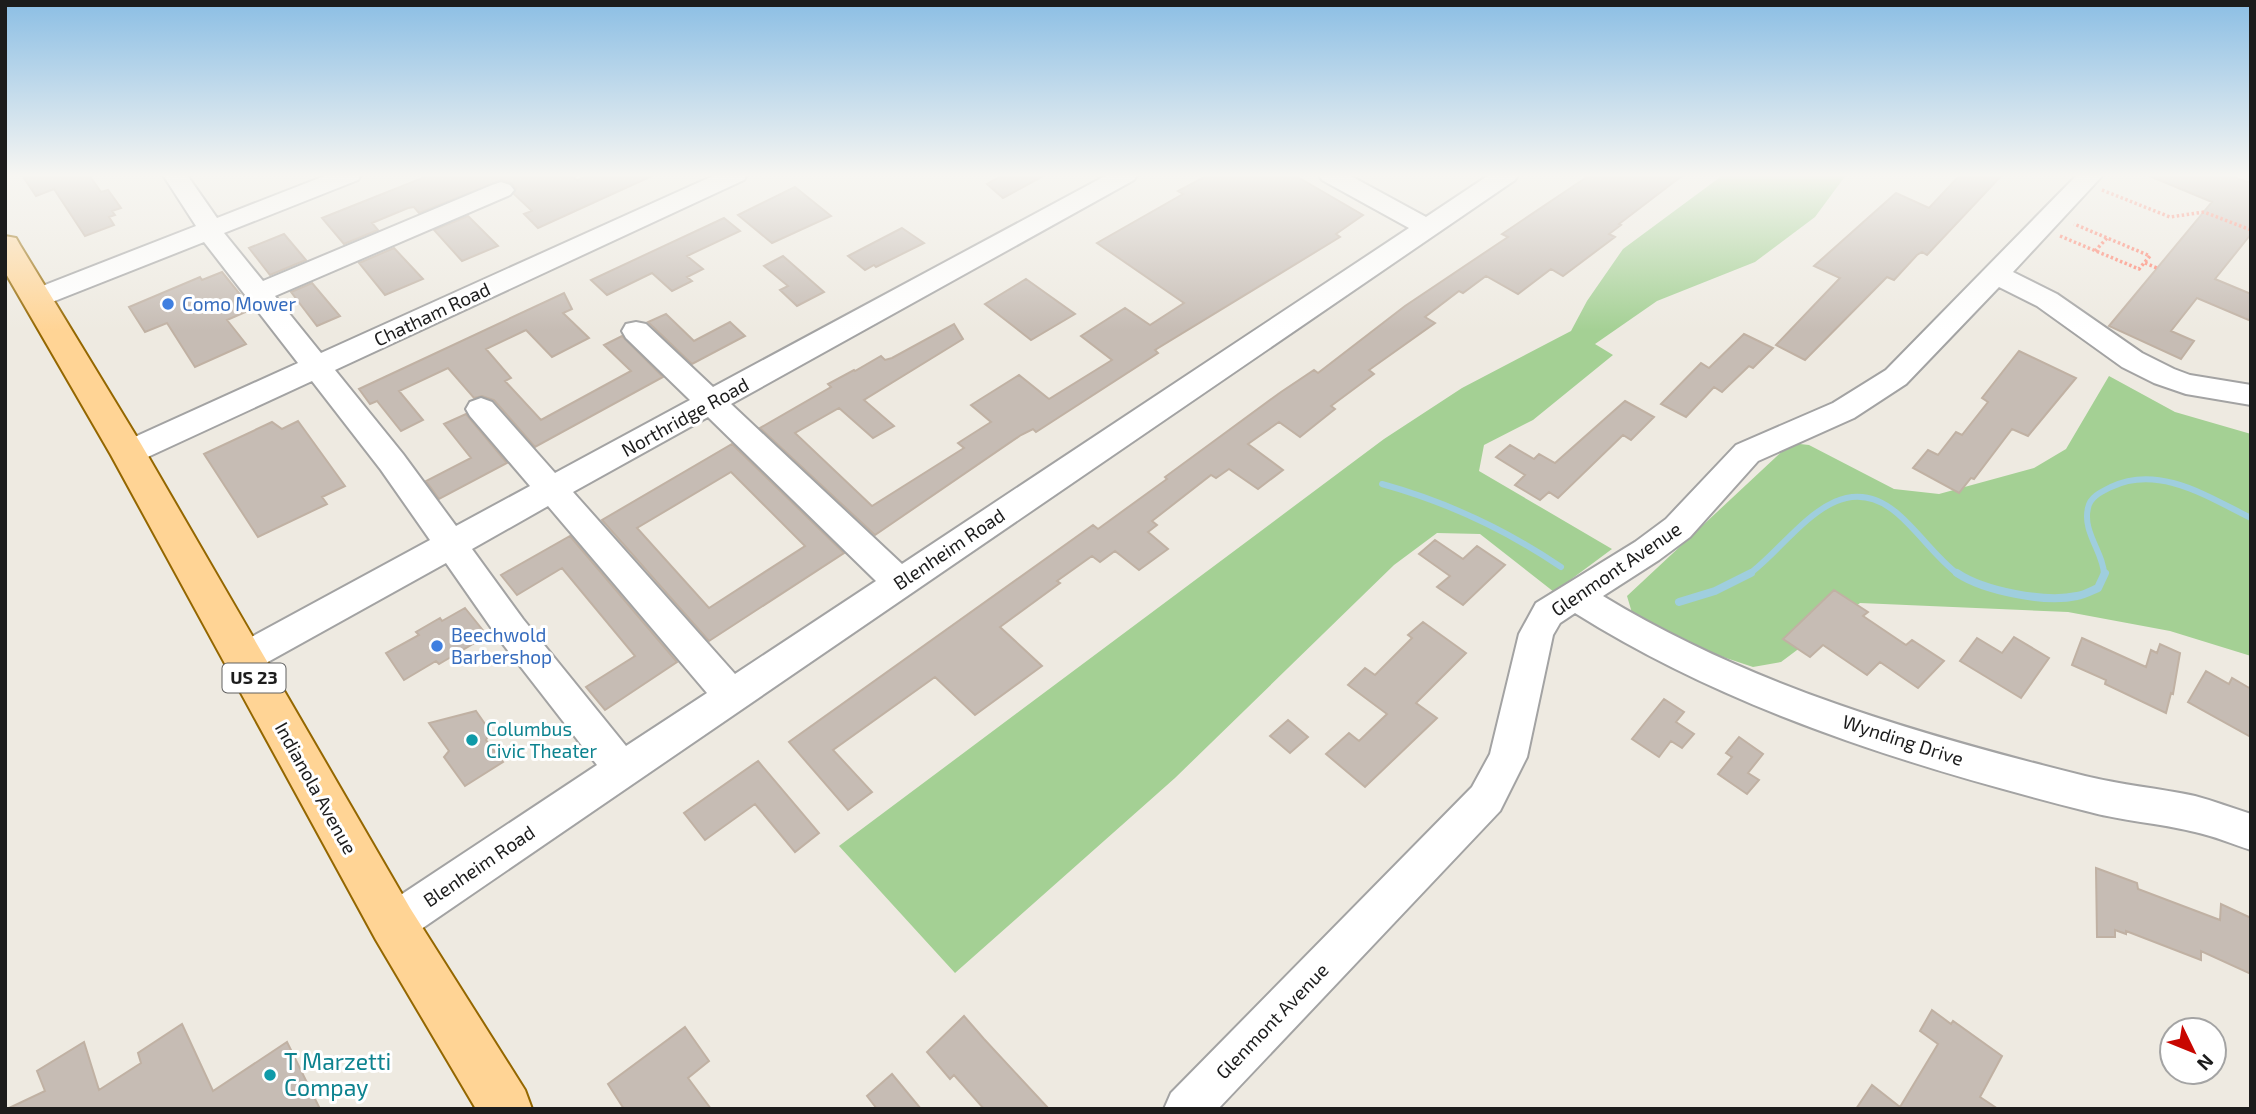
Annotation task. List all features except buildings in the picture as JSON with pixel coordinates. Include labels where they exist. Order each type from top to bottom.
[{"type":"main road","name":"Indianola Avenue","points":[[5,245],[128,453],[393,924],[506,1109]]},
{"type":"street","points":[[207,227],[392,462],[511,629],[623,770]]},
{"type":"street","points":[[37,298],[217,227]]},
{"type":"street","points":[[258,293],[414,227]]},
{"type":"street","name":"Chatham Road","points":[[128,453],[622,227]]},
{"type":"street","name":"Northridge Road","points":[[244,658],[1030,227]]},
{"type":"street","name":"Glenmont Avenue","points":[[1187,1109],[1486,799],[1508,757],[1536,634],[1548,613],[1676,530],[1708,500],[1747,453],[1877,391],[1896,377],[2040,227]]},
{"type":"street","name":"Blenheim Road","points":[[393,924],[1427,228]]},
{"type":"street","points":[[1995,274],[2055,305],[2132,360],[2159,373],[2186,384],[2251,395]]},
{"type":"street","points":[[636,331],[900,583]]},
{"type":"street","points":[[481,409],[732,696]]},
{"type":"street","name":"Wynding Drive","points":[[1574,595],[1616,624],[1692,663],[1775,697],[1875,733],[2089,795],[2196,815],[2251,832]]},
{"type":"path","points":[[2056,227],[2095,251],[2140,269],[2150,256],[2107,238],[2067,227]]},
{"type":"path","points":[[2095,251],[2107,238]]},
{"type":"path","points":[[2145,263],[2157,268]]},
{"type":"green space","points":[[1653,227],[1802,227],[1755,262],[1657,301],[1595,344],[1613,355],[1533,420],[1484,445],[1479,471],[1612,549],[1554,592],[1480,534],[1437,533],[1394,565],[1175,778],[955,973],[839,846],[1384,439],[1462,388],[1571,331],[1587,301],[1623,249]]},
{"type":"green space","points":[[2109,376],[2175,412],[2251,434],[2251,656],[2170,631],[2068,612],[1860,603],[1781,662],[1753,667],[1654,634],[1635,623],[1627,596],[1791,443],[1809,445],[1894,489],[1939,494],[2034,468],[2066,449]]},
{"type":"waterway","points":[[2104,575],[2087,517],[2091,501],[2111,487],[2129,481],[2165,481],[2200,493],[2251,518]]},
{"type":"waterway","points":[[1382,484],[1430,499],[1475,518],[1561,567]]},
{"type":"waterway","points":[[1750,574],[1817,513],[1835,502],[1855,497],[1876,500],[1898,514],[1959,575]]},
{"type":"waterway","points":[[1957,573],[1998,590],[2049,598],[2088,593],[2098,588],[2105,573]]},
{"type":"waterway","points":[[1679,602],[1715,591],[1750,574]]},
{"type":"place","name":"Como Mower","points":[[168,304]]},
{"type":"place","name":"Beechwold Barbershop","points":[[437,646]]},
{"type":"place","name":"Columbus Civic Theater","points":[[472,740]]},
{"type":"place","name":"T Marzetti Compay","points":[[270,1075]]}]
